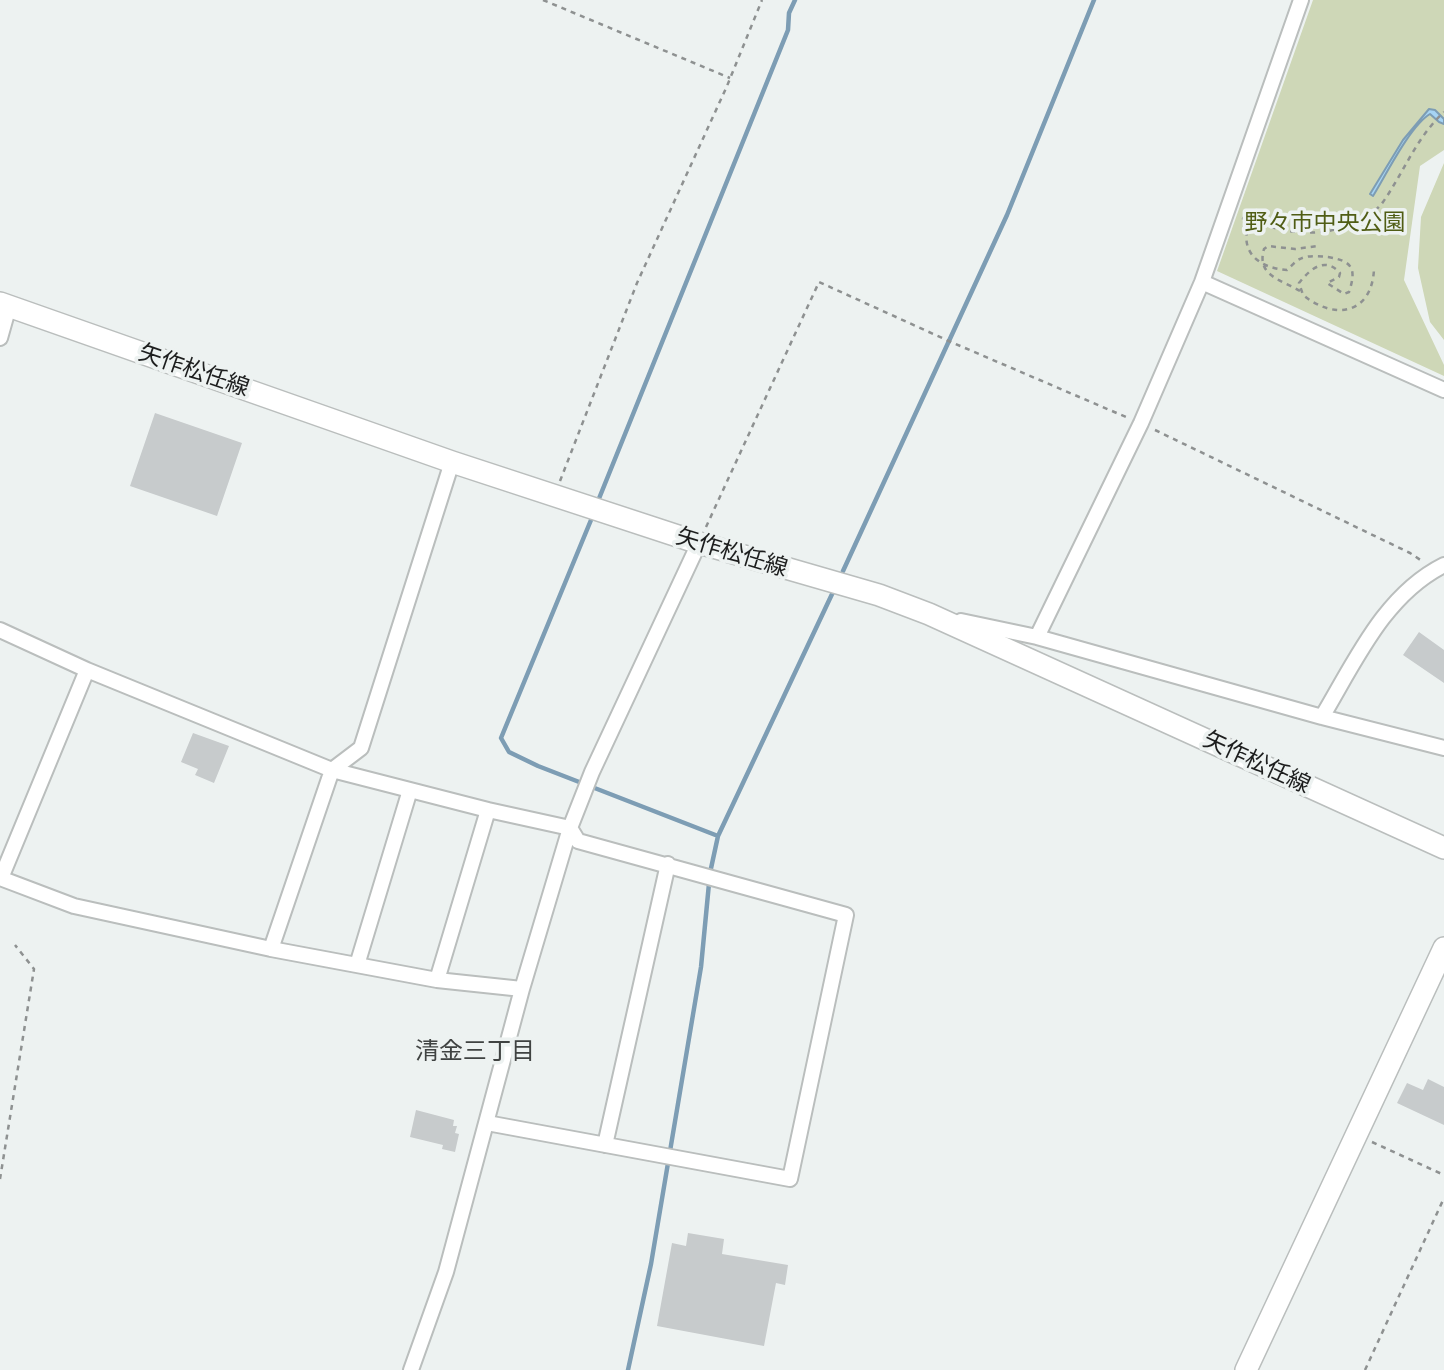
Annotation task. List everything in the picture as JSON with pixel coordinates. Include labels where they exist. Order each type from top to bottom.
[{"type":"main road","name":"矢作松任線","points":[[5,305],[554,496],[699,543],[879,595],[929,614],[1444,848]]},
{"type":"main road","points":[[1246,1370],[1444,948]]},
{"type":"street","points":[[1037,637],[1141,423],[1202,282],[1301,0]]},
{"type":"street","points":[[1202,282],[1444,390]]},
{"type":"street","points":[[0,338],[5,305]]},
{"type":"street","points":[[271,950],[332,769],[360,748],[452,462]]},
{"type":"street","points":[[411,1370],[446,1272],[522,989],[570,828],[589,779],[699,543]]},
{"type":"street","points":[[1322,717],[1380,620],[1423,576],[1441,571]]},
{"type":"street","points":[[929,614],[1037,637],[1322,717],[1444,748]]},
{"type":"street","points":[[1,633],[332,769],[488,810],[570,828],[578,841],[846,915],[790,1179],[487,1123]]},
{"type":"street","points":[[87,670],[0,878],[74,906],[271,950],[437,980],[522,989]]},
{"type":"street","points":[[357,965],[410,790]]},
{"type":"street","points":[[437,980],[488,810]]},
{"type":"street","points":[[605,1145],[668,864]]},
{"type":"path","points":[[543,0],[730,78]]},
{"type":"path","points":[[554,496],[636,284],[730,78],[762,0]]},
{"type":"path","points":[[1242,218],[1275,229],[1305,234],[1326,233],[1358,222],[1381,205],[1417,143],[1443,113]]},
{"type":"path","points":[[1250,221],[1244,234],[1245,243],[1255,258],[1262,262],[1287,270],[1298,259],[1319,256],[1342,258],[1349,264],[1352,272],[1349,292],[1344,294],[1327,283],[1339,277],[1337,269],[1319,265],[1311,269],[1299,283],[1301,292]]},
{"type":"path","points":[[1318,246],[1295,249],[1268,246],[1264,249],[1262,262],[1270,276],[1301,292],[1310,300],[1338,310],[1359,306],[1367,299],[1372,288],[1374,269]]},
{"type":"path","points":[[699,543],[819,282],[938,337],[1141,423],[1410,553],[1441,571]]},
{"type":"path","points":[[0,1179],[34,969],[15,945]]},
{"type":"path","points":[[1356,1134],[1444,1175]]},
{"type":"path","points":[[1365,1370],[1444,1198]]},
{"type":"green space","name":"野々市中央公園","points":[[1313,0],[1444,0],[1444,150],[1420,166],[1404,280],[1444,365],[1444,376],[1217,271]]},
{"type":"green space","points":[[1444,163],[1444,340],[1430,322],[1418,268],[1421,217]]},
{"type":"water","points":[[1429,109],[1435,110],[1444,119],[1444,124],[1430,114],[1422,120],[1391,164],[1373,196],[1370,194],[1403,140]]},
{"type":"building","points":[[155,413],[242,443],[217,516],[130,486]]},
{"type":"building","points":[[1419,632],[1444,650],[1444,683],[1403,655]]},
{"type":"building","points":[[193,733],[229,746],[214,783],[195,775],[198,769],[181,762]]},
{"type":"building","points":[[1428,1079],[1444,1087],[1444,1125],[1397,1103],[1407,1083],[1423,1090]]},
{"type":"building","points":[[416,1110],[454,1120],[453,1126],[457,1126],[455,1133],[459,1134],[455,1152],[442,1149],[443,1145],[410,1137]]},
{"type":"building","points":[[688,1233],[724,1239],[722,1254],[788,1265],[785,1285],[776,1283],[764,1346],[657,1326],[672,1243],[686,1246]]},
{"type":"waterway","points":[[598,501],[788,30],[789,13],[795,0]]},
{"type":"waterway","points":[[843,571],[1007,215],[1094,0]]},
{"type":"waterway","points":[[591,520],[501,738],[509,752],[538,766],[718,836]]},
{"type":"waterway","points":[[628,1370],[651,1264],[701,967],[710,873],[718,836],[833,592]]},
{"type":"district","name":"清金三丁目","points":[[475,1051]]}]
